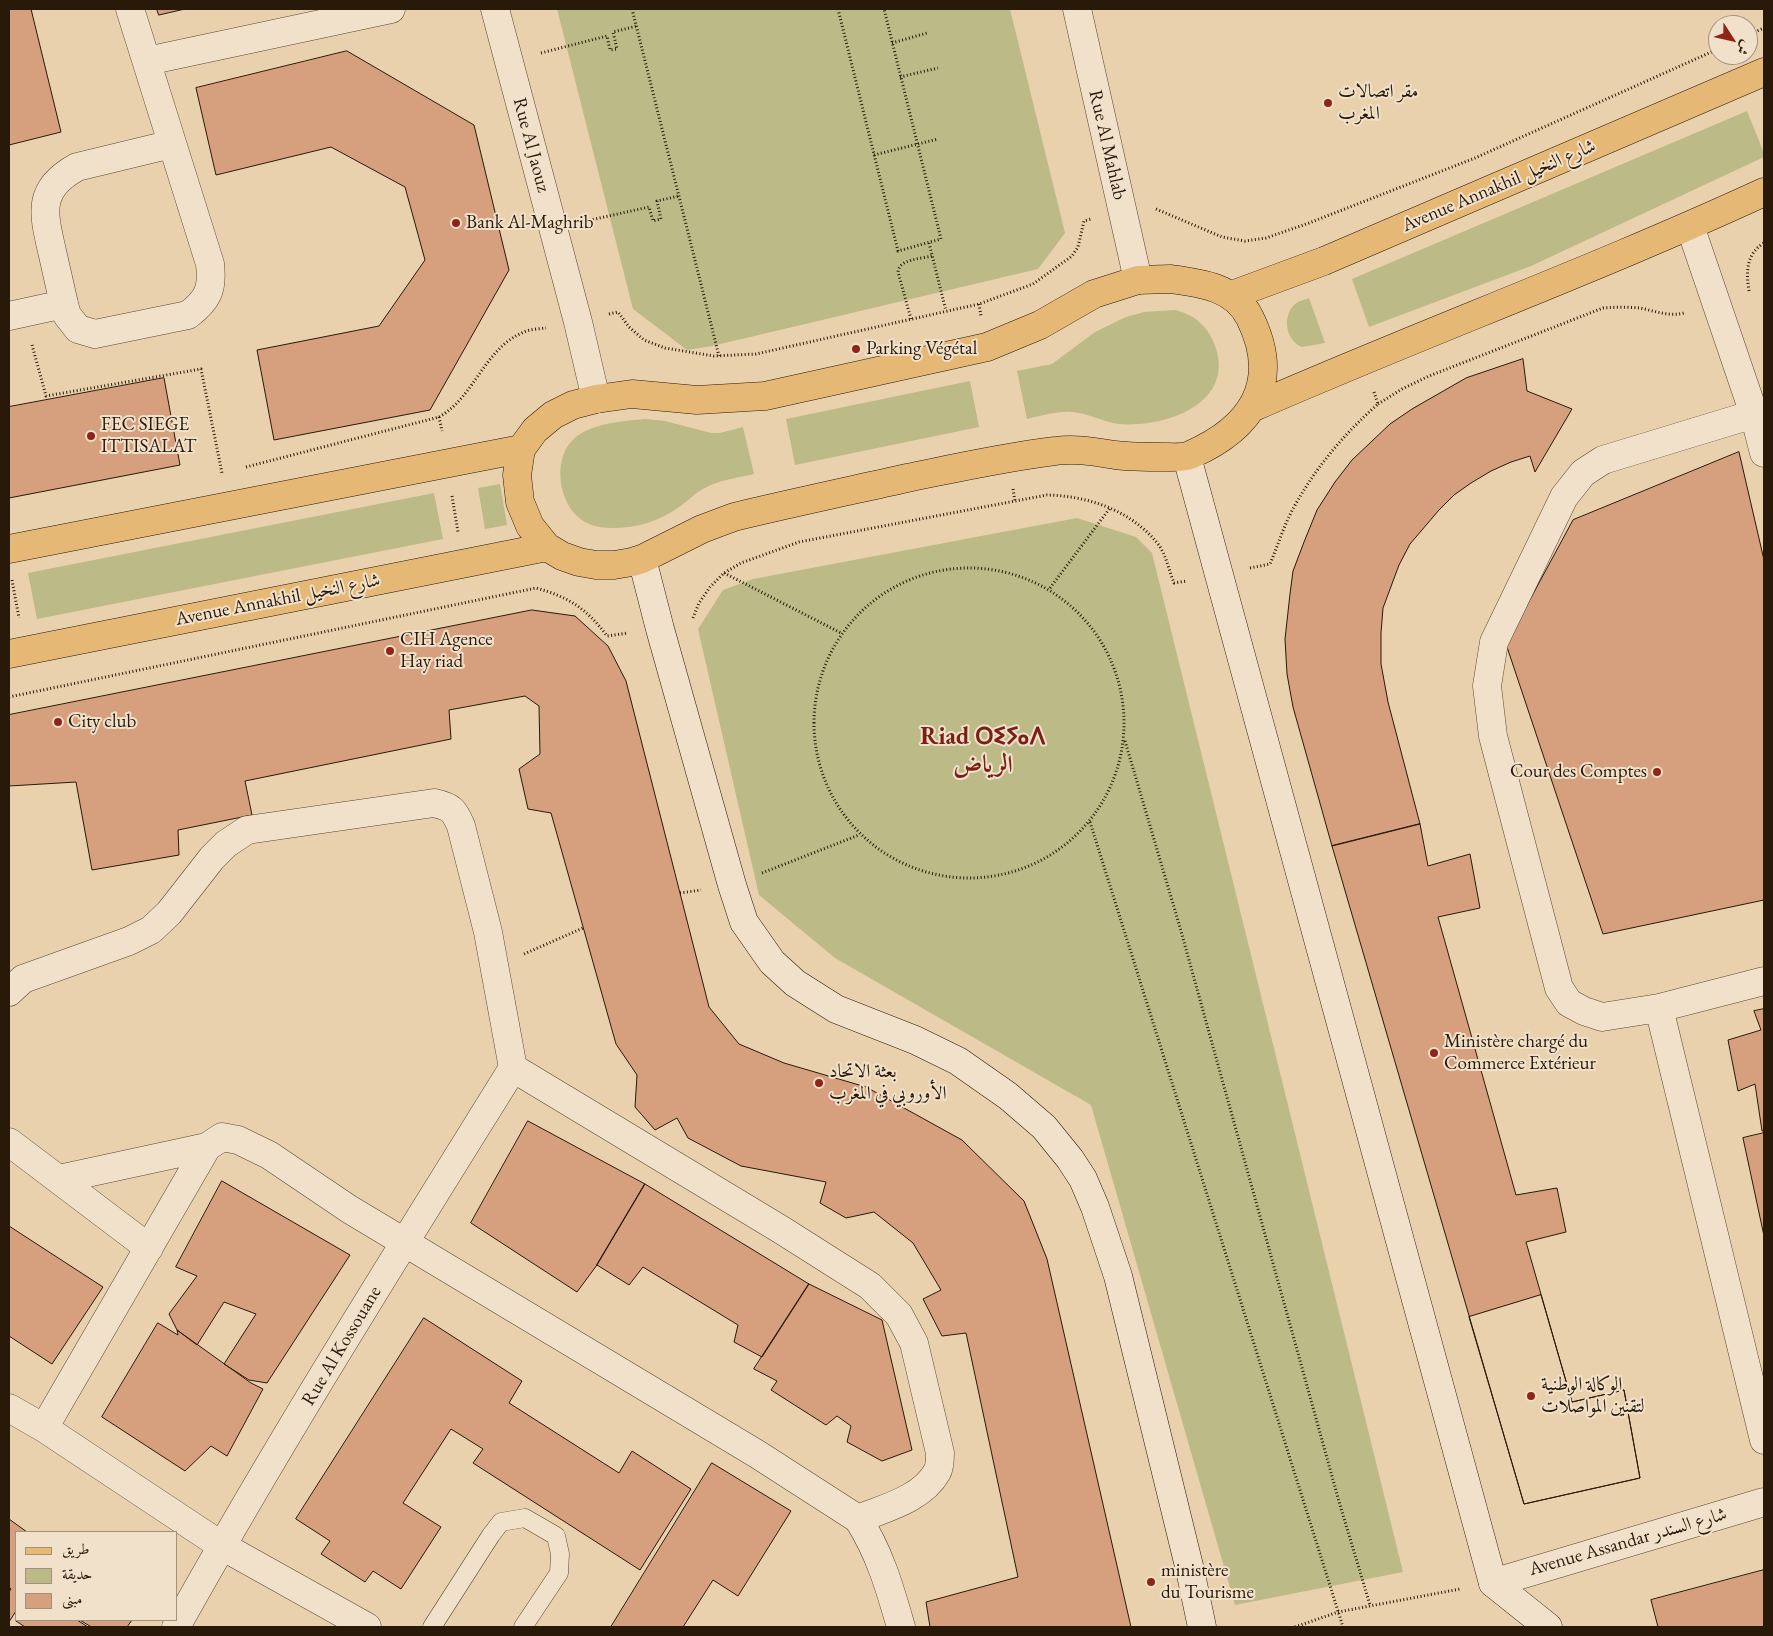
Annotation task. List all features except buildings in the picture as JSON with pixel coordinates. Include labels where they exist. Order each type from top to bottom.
[{"type":"main road","name":"Avenue Annakhil شارع النخيل","points":[[1232,295],[1324,261],[1764,72]]},
{"type":"main road","points":[[1254,406],[1690,226],[1764,192]]},
{"type":"main road","points":[[1170,278],[1202,283],[1232,295],[1248,314],[1258,335],[1264,359],[1262,383],[1254,406],[1237,427],[1216,443],[1188,456],[1140,457],[1082,450],[1058,450],[1007,457],[734,517],[702,529],[642,559],[614,565],[596,565],[579,562],[562,556],[547,547],[530,526],[520,502],[517,475],[521,448],[535,430],[553,415],[573,405],[596,399],[632,394],[697,400],[775,394],[987,347],[1040,325],[1094,294],[1138,280],[1170,278]]},
{"type":"main road","points":[[9,549],[521,448]]},
{"type":"main road","name":"Avenue Annakhil شارع النخيل","points":[[9,654],[547,547]]},
{"type":"street","points":[[130,9],[210,264],[212,279],[208,293],[200,306],[188,315],[95,334],[78,329],[66,314],[46,224],[44,210],[54,184],[65,174],[77,167],[172,144]]},
{"type":"street","points":[[147,61],[391,9]]},
{"type":"street","name":"Rue Al Jaouz","points":[[495,9],[578,322],[596,399]]},
{"type":"street","name":"Rue Al Mahlab","points":[[1077,9],[1138,280]]},
{"type":"street","points":[[1690,226],[1717,304],[1759,412],[1764,453]]},
{"type":"street","points":[[16,315],[64,304]]},
{"type":"street","points":[[1759,412],[1603,460],[1583,473],[1564,498],[1494,642],[1487,686],[1493,736],[1559,988],[1569,1003],[1584,1011],[1602,1017],[1658,1008],[1764,981]]},
{"type":"street","points":[[1188,456],[1492,1582],[1548,1627]]},
{"type":"street","points":[[642,559],[732,885],[744,922],[772,962],[794,983],[836,1009],[915,1040],[958,1061],[1008,1096],[1044,1127],[1070,1159],[1082,1179],[1095,1207],[1118,1276],[1202,1627]]},
{"type":"street","points":[[9,992],[23,979],[129,942],[151,930],[169,913],[212,858],[226,844],[247,830],[434,803],[448,806],[455,813],[461,826],[488,932],[513,1068],[870,1286],[899,1315],[914,1343],[940,1453],[938,1470],[926,1486],[912,1496],[858,1519]]},
{"type":"street","points":[[1658,1008],[1764,1440]]},
{"type":"street","name":"Rue Al Kossouane","points":[[176,1627],[222,1546],[405,1241],[513,1068]]},
{"type":"street","points":[[59,1179],[207,1147],[222,1137],[238,1140],[269,1156],[349,1208],[757,1454],[858,1519],[879,1557],[901,1627]]},
{"type":"street","points":[[9,1142],[149,1248]]},
{"type":"street","points":[[44,1428],[207,1147]]},
{"type":"street","points":[[9,1408],[44,1428],[222,1546],[367,1627]]},
{"type":"street","name":"Avenue Assandar شارع السندر","points":[[1492,1582],[1764,1502]]},
{"type":"lane","points":[[432,1627],[501,1522],[525,1518],[556,1536],[560,1554],[559,1573],[523,1627]]},
{"type":"path","points":[[632,9],[719,356]]},
{"type":"path","points":[[838,9],[898,251],[941,239],[884,9]]},
{"type":"path","points":[[567,46],[607,36],[610,50],[617,49],[614,32],[637,26]]},
{"type":"path","points":[[892,43],[927,33]]},
{"type":"path","points":[[241,468],[439,417],[452,410],[464,397],[486,363],[500,348],[524,332],[618,312],[629,327],[644,340],[665,348],[719,356],[756,354],[979,304],[1033,284],[1072,256],[1078,247],[1084,221],[1158,208],[1222,238],[1245,241],[1266,238],[1475,158],[1708,53]]},
{"type":"path","points":[[900,77],[938,68]]},
{"type":"path","points":[[874,155],[938,139]]},
{"type":"path","points":[[610,216],[649,206],[652,221],[661,219],[657,201],[679,196]]},
{"type":"path","points":[[929,243],[946,311]]},
{"type":"path","points":[[9,697],[536,588],[554,593],[585,610],[607,636],[660,629],[691,622],[699,603],[710,587],[724,573],[741,563],[799,542],[1047,494],[1090,500],[1110,508],[1145,530],[1159,545],[1174,584],[1270,564],[1294,508],[1313,475],[1335,446],[1378,404],[1402,389],[1429,376],[1603,308],[1639,308],[1673,315],[1717,304],[1749,292],[1748,264],[1752,254],[1764,243]]},
{"type":"path","points":[[911,319],[898,267],[902,263],[932,256]]},
{"type":"path","points":[[16,315],[46,396],[201,369],[222,473],[231,471]]},
{"type":"path","points":[[1362,360],[1378,404]]},
{"type":"path","points":[[439,417],[464,563]]},
{"type":"path","points":[[1050,588],[1110,508]]},
{"type":"path","points":[[1124,740],[1113,784],[1090,821],[1057,852],[1017,871],[973,879],[929,874],[888,856],[859,835],[830,792],[816,750],[815,705],[826,662],[841,633],[882,594],[922,574],[965,566],[1010,572],[1050,588],[1085,617],[1110,654],[1123,696],[1124,740],[1178,924],[1340,1506],[1370,1605]]},
{"type":"path","points":[[724,573],[841,633]]},
{"type":"path","points":[[1090,821],[1343,1627]]},
{"type":"path","points":[[680,893],[732,885],[859,835]]},
{"type":"path","points":[[494,967],[583,928]]},
{"type":"path","points":[[1295,1627],[1338,1612],[1492,1582]]},
{"type":"green space","points":[[557,9],[1010,9],[1065,233],[1038,269],[712,346],[687,350],[633,309]]},
{"type":"green space","points":[[1747,111],[1764,157],[1531,266],[1369,327],[1352,279]]},
{"type":"green space","points":[[1309,298],[1325,343],[1302,347],[1292,340],[1287,322],[1290,310],[1294,305]]},
{"type":"green space","points":[[1176,310],[1194,318],[1207,331],[1214,343],[1219,364],[1216,382],[1207,396],[1193,407],[1176,416],[1138,424],[1113,423],[1072,412],[1055,413],[1027,419],[1017,371],[1052,364],[1095,332],[1126,317],[1144,312]]},
{"type":"green space","points":[[970,381],[979,427],[795,465],[786,419]]},
{"type":"green space","points":[[645,419],[665,421],[711,433],[720,433],[743,427],[754,474],[715,483],[697,492],[674,511],[640,525],[612,528],[598,527],[584,522],[570,508],[562,487],[561,465],[569,445],[576,437],[591,429],[618,422]]},
{"type":"green space","points":[[500,484],[507,525],[485,529],[478,488]]},
{"type":"green space","points":[[434,493],[443,539],[37,619],[28,573]]},
{"type":"green space","points":[[1077,518],[1136,537],[1152,553],[1403,1572],[1235,1605],[1091,1105],[835,958],[759,895],[698,629],[723,590],[753,579]]},
{"type":"place","name":"مقر اتصالات المغرب","points":[[1328,103]]},
{"type":"place","name":"Bank Al-Maghrib","points":[[456,223]]},
{"type":"place","name":"Parking Végétal","points":[[856,349]]},
{"type":"place","name":"FEC SIEGE ITTISALAT","points":[[91,436]]},
{"type":"place","name":"CIH Agence Hay riad","points":[[390,651]]},
{"type":"place","name":"City club","points":[[58,722]]},
{"type":"place","name":"Cour des Comptes","points":[[1657,772]]},
{"type":"place","name":"Ministère chargé du Commerce Extérieur","points":[[1434,1053]]},
{"type":"place","name":"بعثة الاتحاد الأوروبي في المغرب","points":[[819,1083]]},
{"type":"place","name":"الوكالة الوطنية لتقنين المواصلات","points":[[1531,1396]]},
{"type":"place","name":"ministère du Tourisme","points":[[1151,1582]]},
{"type":"district","name":"Riad ⵔⵉⵢⴰⴷ الرياض","points":[[983,751]]}]
